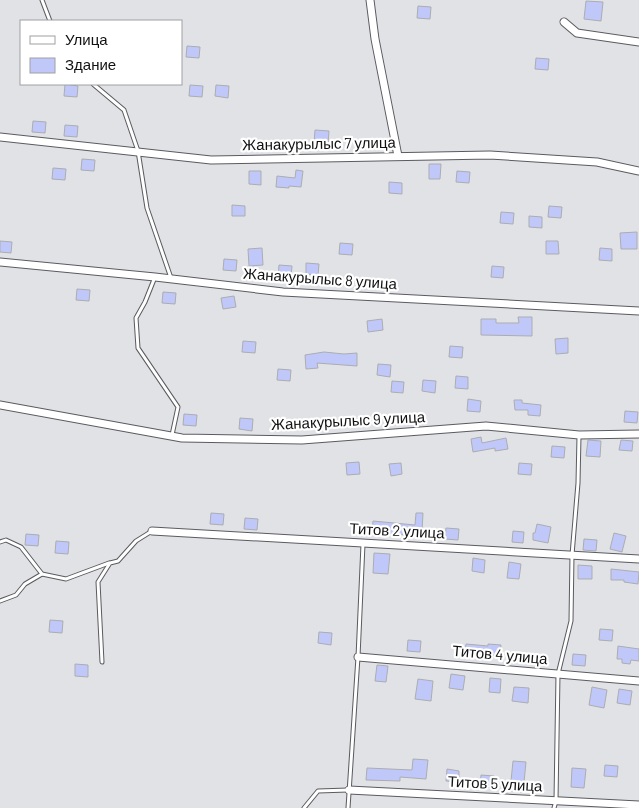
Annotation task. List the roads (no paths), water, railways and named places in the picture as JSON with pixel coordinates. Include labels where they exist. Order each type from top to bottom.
[{"type":"street","points":[[370,0],[375,39],[398,156]]},
{"type":"street","points":[[564,22],[577,33],[639,42]]},
{"type":"street","name":"Жанакурылыс 7 улица","points":[[0,137],[211,160],[490,155],[597,162],[639,171]]},
{"type":"street","name":"Жанакурылыс 8 улица","points":[[0,262],[156,277],[283,292],[639,311]]},
{"type":"street","name":"Жанакурылыс 9 улица","points":[[0,405],[182,438],[302,440],[486,426],[579,435],[639,434]]},
{"type":"street","name":"Титов 2 улица","points":[[152,531],[639,559]]},
{"type":"street","name":"Титов 4 улица","points":[[358,657],[639,681]]},
{"type":"street","name":"Титов 5 улица","points":[[349,790],[555,804],[639,805]]},
{"type":"lane","points":[[42,0],[50,20]]},
{"type":"lane","points":[[94,85],[124,110],[138,151],[148,208],[171,279]]},
{"type":"lane","points":[[156,277],[136,318],[138,348],[178,407],[172,436]]},
{"type":"lane","points":[[555,804],[558,674],[571,621],[572,555],[578,483],[579,435]]},
{"type":"lane","points":[[0,542],[6,540],[21,547],[42,574],[66,579],[118,561],[136,541],[152,531]]},
{"type":"lane","points":[[348,808],[363,542]]},
{"type":"lane","points":[[102,662],[98,582],[110,563]]},
{"type":"lane","points":[[0,600],[16,596],[26,584],[42,574]]},
{"type":"lane","points":[[304,808],[318,791],[349,790]]}]
